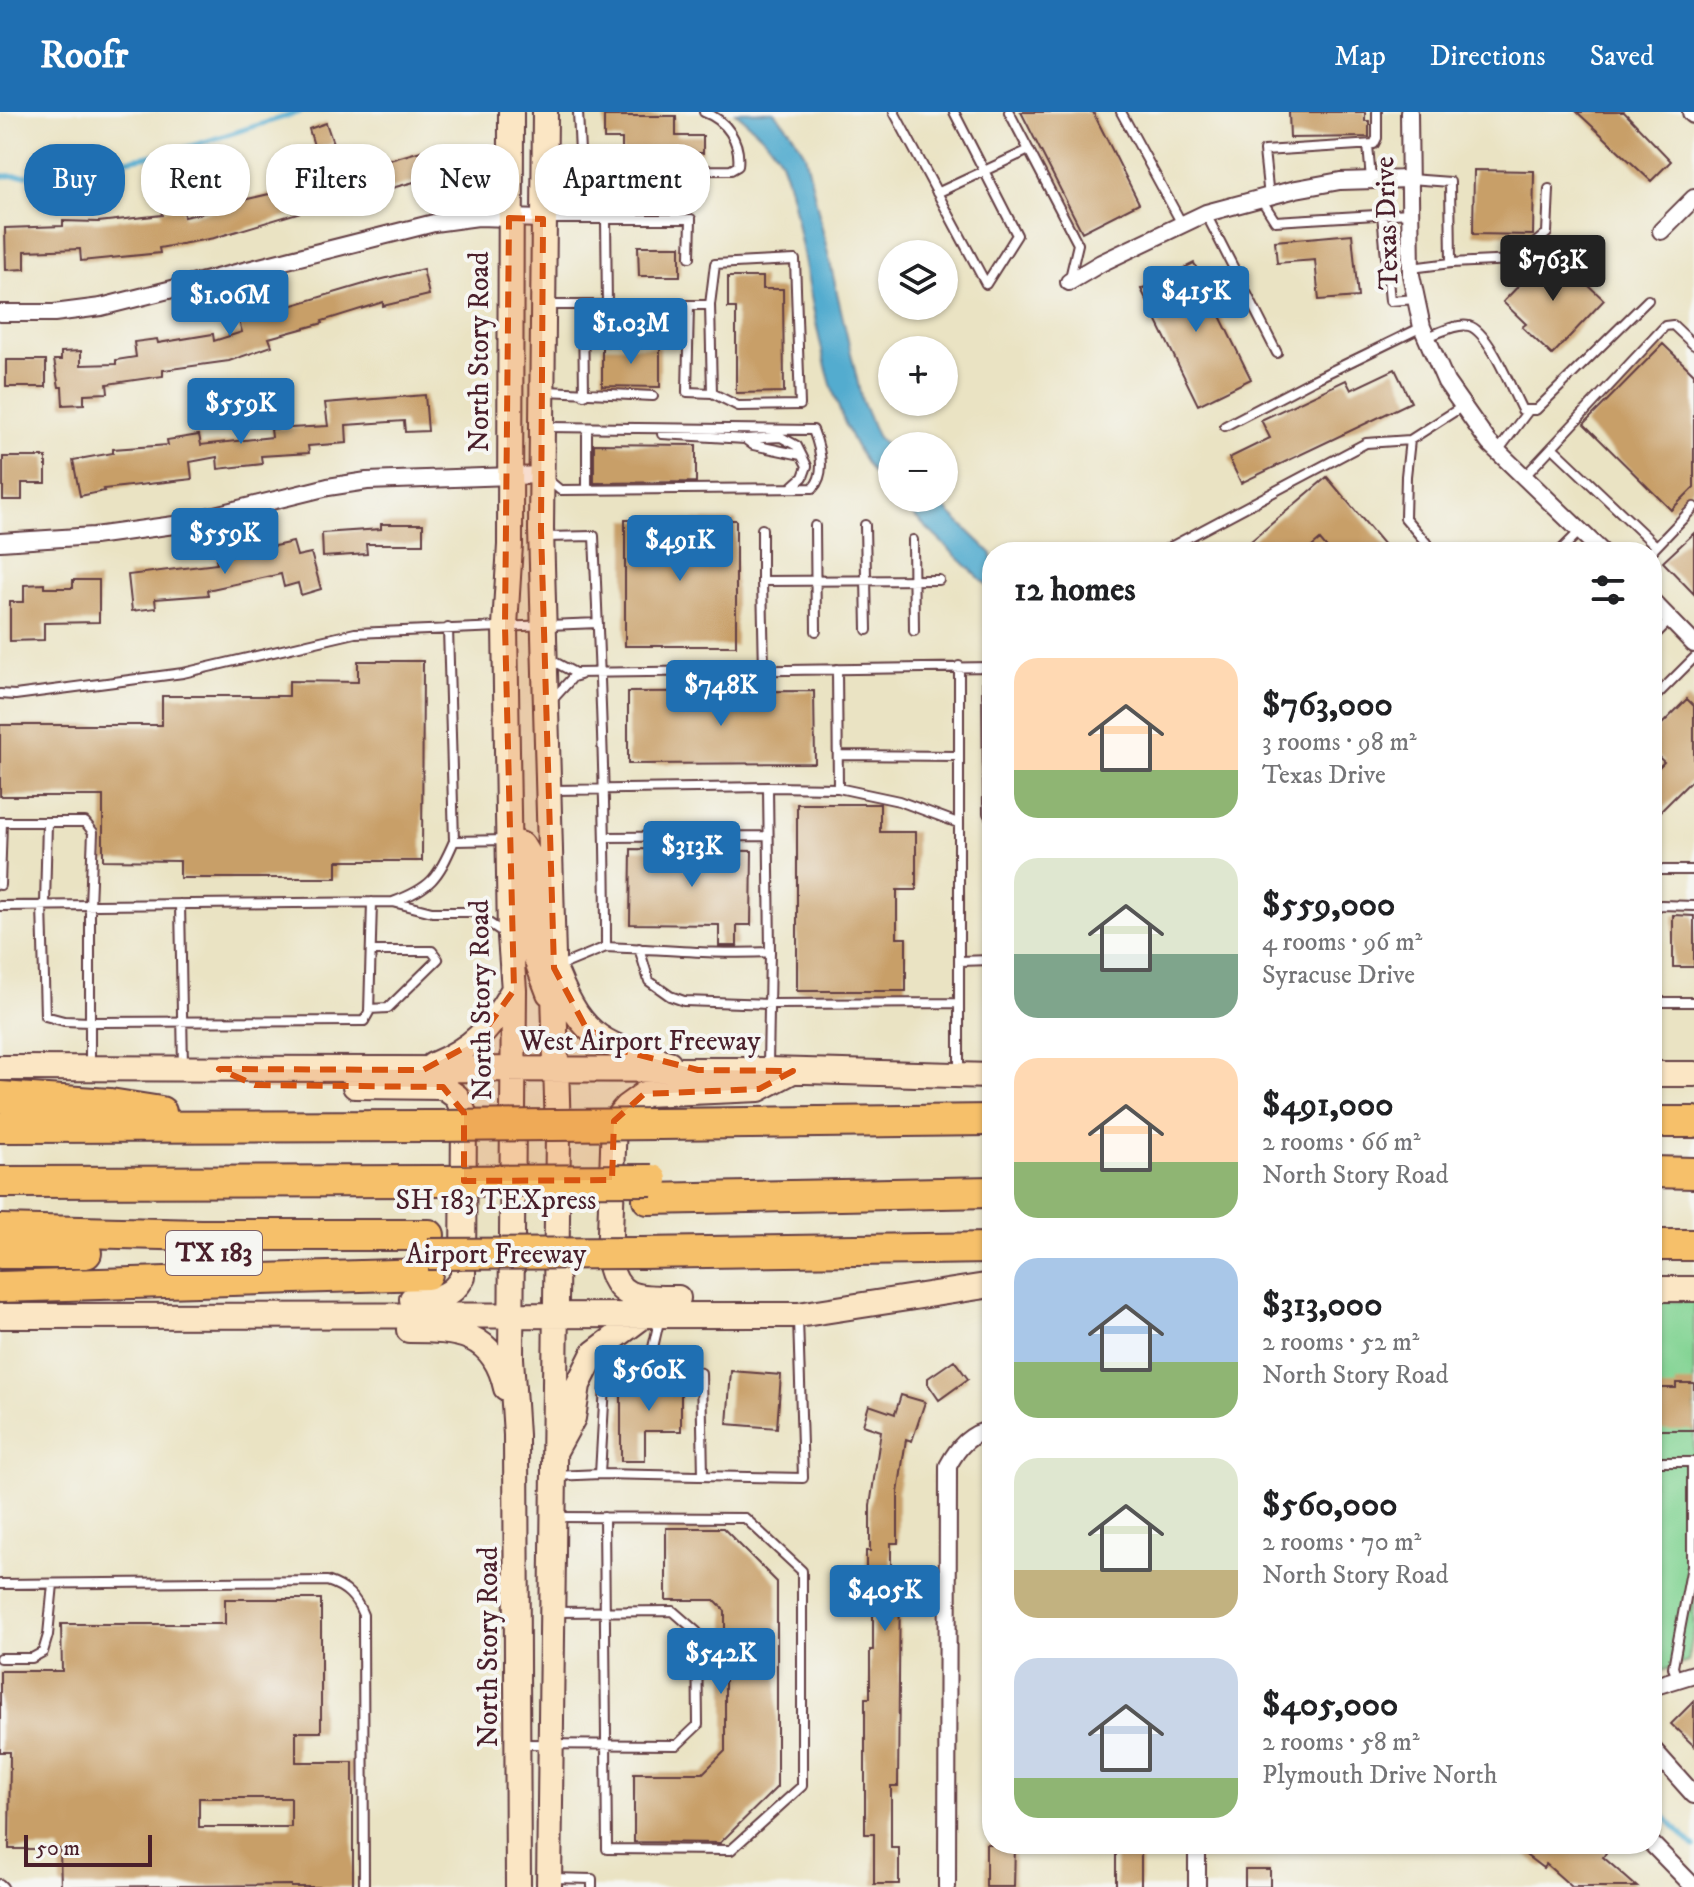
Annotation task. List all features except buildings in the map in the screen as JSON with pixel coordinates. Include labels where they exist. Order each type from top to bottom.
[{"type":"highway","points":[[0,1097],[110,1104],[254,1126]]},
{"type":"highway","points":[[0,1127],[982,1120]]},
{"type":"highway","points":[[1662,1122],[1694,1122]]},
{"type":"highway","points":[[1662,1172],[1694,1173]]},
{"type":"highway","name":"SH 183 TEXpress","points":[[650,1189],[982,1174]]},
{"type":"highway","name":"SH 183 TEXpress","points":[[0,1182],[433,1190]]},
{"type":"highway","name":"SH 183 TEXpress","points":[[0,1200],[433,1190],[982,1192]]},
{"type":"highway","points":[[1662,1192],[1694,1192]]},
{"type":"highway","points":[[0,1230],[201,1235],[428,1254]]},
{"type":"highway","points":[[1662,1245],[1694,1245]]},
{"type":"highway","name":"Airport Freeway","points":[[0,1253],[535,1254],[982,1248]]},
{"type":"highway","points":[[0,1287],[428,1254]]},
{"type":"main road","name":"North Story Road","points":[[511,112],[510,545],[505,626],[510,937],[514,990],[511,1315],[516,1435],[518,1887]]},
{"type":"main road","points":[[544,144],[545,112]]},
{"type":"main road","points":[[543,216],[541,537],[558,1134],[549,1883]]},
{"type":"main road","points":[[508,840],[522,845],[528,855],[533,951],[554,1007]]},
{"type":"main road","points":[[554,968],[567,998],[585,1026],[616,1049],[698,1070]]},
{"type":"main road","points":[[423,1070],[461,1053],[477,1041],[500,1014],[514,990]]},
{"type":"main road","name":"West Airport Freeway","points":[[0,1068],[555,1072],[768,1070],[982,1076]]},
{"type":"main road","points":[[219,1069],[255,1085],[443,1087],[457,1097],[464,1113],[463,1277],[456,1289],[442,1298],[258,1302],[220,1316]]},
{"type":"main road","points":[[793,1071],[759,1089],[644,1094],[626,1107],[614,1121],[609,1261],[612,1279],[634,1297],[795,1302],[823,1309]]},
{"type":"main road","points":[[1662,1074],[1694,1074]]},
{"type":"main road","points":[[0,1316],[798,1315],[982,1286]]},
{"type":"main road","points":[[1662,1289],[1694,1289]]},
{"type":"main road","points":[[554,1451],[573,1418],[578,1385],[594,1353],[653,1314]]},
{"type":"main road","points":[[220,1316],[259,1328],[461,1333],[480,1344],[497,1362],[516,1435]]},
{"type":"street","name":"Texas Drive","points":[[1409,112],[1411,268],[1424,332],[1446,382],[1498,451],[1592,542]]},
{"type":"street","points":[[1069,282],[1206,213],[1340,181],[1409,179]]},
{"type":"street","points":[[1661,231],[1694,198]]},
{"type":"street","points":[[0,313],[54,313],[101,307],[393,232],[478,217],[543,219]]},
{"type":"street","points":[[0,542],[94,536],[174,525],[328,487],[367,481],[541,475]]},
{"type":"street","points":[[1662,611],[1694,644]]},
{"type":"street","points":[[947,1887],[948,1466],[957,1449],[982,1431]]},
{"type":"street","points":[[1662,1684],[1694,1674]]},
{"type":"street","points":[[1662,1759],[1694,1795]]},
{"type":"street","points":[[1197,1854],[1197,1887]]},
{"type":"street","points":[[1662,1854],[1694,1887]]},
{"type":"lane","points":[[578,112],[580,144]]},
{"type":"lane","points":[[704,112],[717,117],[732,134],[739,155],[738,166],[731,170],[710,170]]},
{"type":"lane","points":[[894,112],[986,284],[1017,235],[954,112]]},
{"type":"lane","points":[[1009,112],[1078,244],[1069,282]]},
{"type":"lane","points":[[1121,112],[1182,224]]},
{"type":"lane","points":[[1377,112],[1377,138],[1374,144],[1264,151],[1265,198],[1275,221],[1410,213]]},
{"type":"lane","points":[[1368,145],[1371,180]]},
{"type":"lane","points":[[937,193],[1029,150]]},
{"type":"lane","points":[[1409,179],[1450,182],[1451,263]]},
{"type":"lane","points":[[1411,268],[1515,260],[1547,233],[1549,189]]},
{"type":"lane","points":[[1206,213],[1277,353]]},
{"type":"lane","points":[[1382,214],[1390,301],[1416,299]]},
{"type":"lane","points":[[543,219],[691,219],[690,257]]},
{"type":"lane","points":[[606,219],[607,305]]},
{"type":"lane","points":[[689,305],[687,392],[712,393],[738,406],[800,405],[795,260],[715,264],[710,305],[712,393]]},
{"type":"lane","points":[[1225,426],[1325,373],[1424,332],[1460,326],[1470,326],[1483,334],[1522,410],[1536,410],[1648,300]]},
{"type":"lane","points":[[541,305],[710,305]]},
{"type":"lane","points":[[583,305],[584,395]]},
{"type":"lane","points":[[1524,477],[1665,326],[1673,325],[1694,345]]},
{"type":"lane","points":[[541,391],[653,396]]},
{"type":"lane","points":[[1180,542],[1366,443],[1410,440],[1463,406]]},
{"type":"lane","points":[[1498,451],[1528,411]]},
{"type":"lane","points":[[541,427],[813,430],[821,456],[819,481],[813,488],[560,490],[541,475]]},
{"type":"lane","points":[[587,428],[587,490]]},
{"type":"lane","points":[[628,429],[745,439],[781,437],[797,446],[807,466],[803,477],[792,488]]},
{"type":"lane","points":[[1410,440],[1405,518],[1425,542]]},
{"type":"lane","points":[[1552,447],[1646,542]]},
{"type":"lane","points":[[1660,542],[1694,507]]},
{"type":"lane","points":[[865,525],[867,630]]},
{"type":"lane","points":[[815,526],[816,631]]},
{"type":"lane","points":[[762,529],[764,670]]},
{"type":"lane","points":[[1569,542],[1580,531]]},
{"type":"lane","points":[[541,537],[594,536],[604,788],[606,947]]},
{"type":"lane","points":[[913,540],[914,631]]},
{"type":"lane","points":[[762,581],[939,580]]},
{"type":"lane","points":[[1662,629],[1671,620]]},
{"type":"lane","points":[[0,694],[15,695],[183,673],[355,633],[598,623]]},
{"type":"lane","points":[[393,902],[416,893],[440,873],[454,841],[448,628]]},
{"type":"lane","points":[[544,655],[575,673],[982,667]]},
{"type":"lane","points":[[1662,690],[1694,658]]},
{"type":"lane","points":[[959,666],[959,1076]]},
{"type":"lane","points":[[837,669],[838,788]]},
{"type":"lane","points":[[546,706],[573,677],[587,672]]},
{"type":"lane","points":[[838,755],[958,756]]},
{"type":"lane","points":[[768,787],[771,1004],[768,1070]]},
{"type":"lane","points":[[548,790],[838,788],[899,801],[958,823]]},
{"type":"lane","points":[[0,885],[1,822],[85,822],[93,832],[90,1068]]},
{"type":"lane","points":[[47,822],[45,1016],[64,1021],[364,1021],[369,1009],[372,902]]},
{"type":"lane","points":[[605,837],[768,836]]},
{"type":"lane","points":[[454,841],[508,840]]},
{"type":"lane","points":[[1662,870],[1694,870]]},
{"type":"lane","points":[[0,906],[393,902],[432,912],[472,912],[510,937]]},
{"type":"lane","points":[[180,904],[183,1068]]},
{"type":"lane","points":[[1662,905],[1694,906]]},
{"type":"lane","points":[[554,968],[606,947],[724,955],[770,952]]},
{"type":"lane","points":[[639,948],[649,981],[670,996],[684,1001],[959,1003]]},
{"type":"lane","points":[[369,1009],[388,1008],[438,959],[432,951],[371,951]]},
{"type":"lane","points":[[959,961],[982,960]]},
{"type":"lane","points":[[1662,1002],[1694,1002]]},
{"type":"lane","points":[[649,1365],[653,1314]]},
{"type":"lane","points":[[554,1476],[803,1478],[798,1315]]},
{"type":"lane","points":[[600,1474],[605,1385],[622,1369],[649,1365],[701,1373],[703,1476]]},
{"type":"lane","points":[[1662,1462],[1692,1462],[1692,1566],[1673,1667],[1677,1679]]},
{"type":"lane","points":[[553,1517],[604,1517],[745,1518],[802,1571],[802,1786],[731,1850],[607,1849],[604,1517]]},
{"type":"lane","points":[[0,1584],[327,1581],[340,1585],[350,1593],[363,1615],[364,1887]]},
{"type":"lane","points":[[0,1658],[32,1658],[43,1652],[48,1635],[53,1584]]},
{"type":"lane","points":[[518,1744],[677,1745],[698,1725],[697,1632],[673,1611],[552,1612]]},
{"type":"lane","points":[[549,1883],[592,1879],[592,1887]]},
{"type":"highlighted area","points":[[509,218],[543,219],[541,530],[554,968],[585,1026],[616,1049],[698,1070],[793,1071],[759,1089],[644,1094],[614,1121],[612,1180],[464,1181],[464,1113],[443,1087],[255,1085],[219,1069],[423,1070],[477,1041],[514,990],[505,626]]},
{"type":"green space","points":[[1662,1301],[1694,1301],[1694,1630],[1688,1662],[1662,1671]]},
{"type":"water","points":[[735,112],[774,112],[805,154],[862,401],[878,437],[878,478],[852,439],[838,407],[819,337],[794,206],[781,161]]},
{"type":"water","points":[[910,512],[948,512],[982,544],[982,581]]},
{"type":"waterway","points":[[0,176],[41,175],[172,152],[300,112]]},
{"type":"waterway","points":[[1662,1813],[1694,1847]]}]
